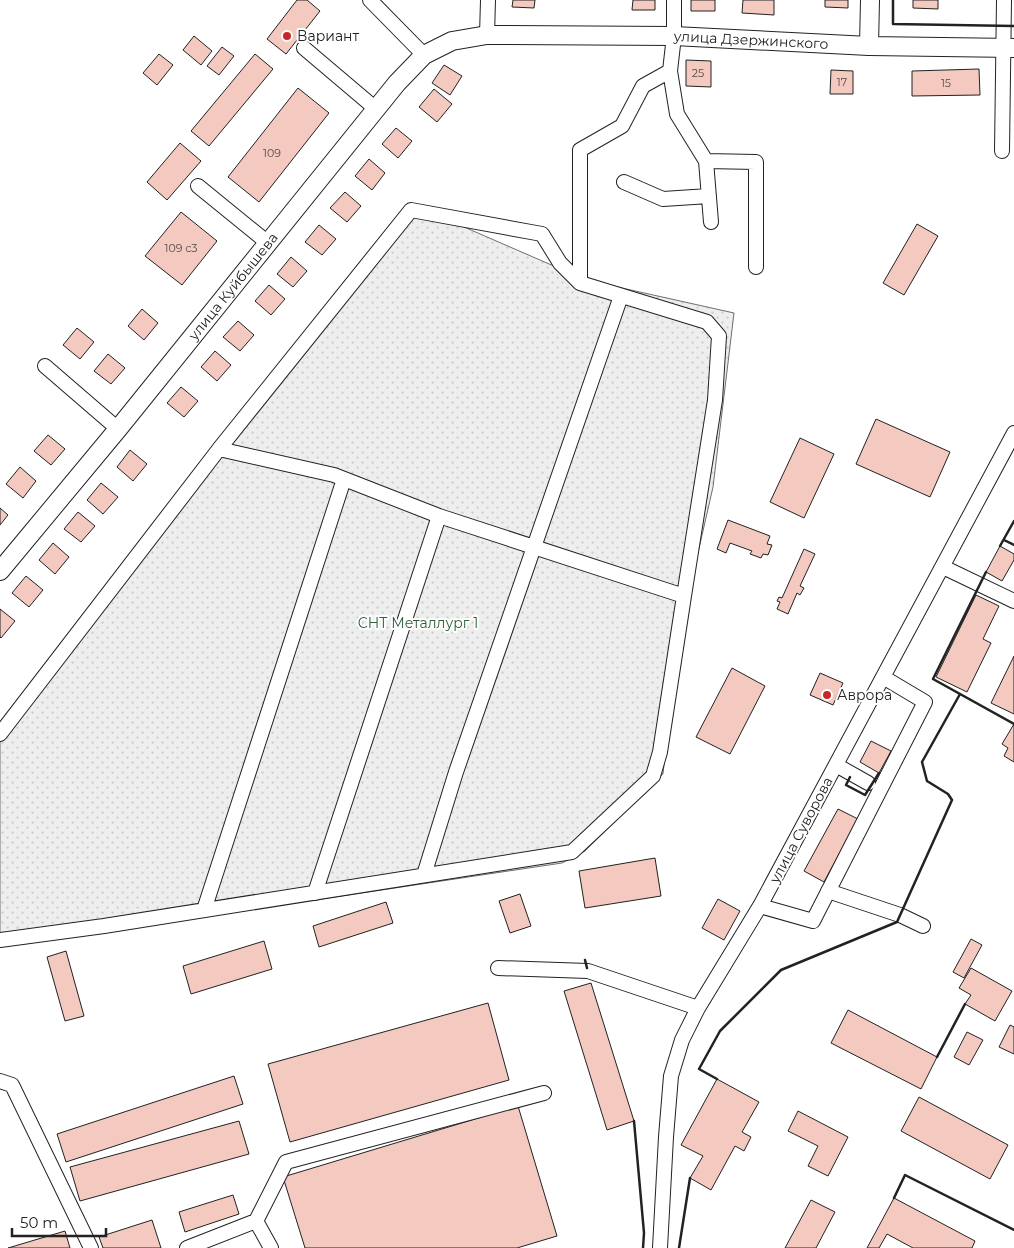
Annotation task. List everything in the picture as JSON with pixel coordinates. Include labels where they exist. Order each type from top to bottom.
[{"type":"main road","points":[[869,46],[870,0]]},
{"type":"main road","name":"улица Куйбышева","points":[[0,571],[118,429],[397,83],[424,55],[452,41],[487,35]]},
{"type":"main road","name":"улица Дзержинского","points":[[487,35],[674,36],[869,46],[1009,48]]},
{"type":"street","points":[[370,0],[424,55]]},
{"type":"street","points":[[487,35],[488,0]]},
{"type":"street","points":[[674,0],[674,36],[670,71],[676,114],[706,161],[711,222]]},
{"type":"street","points":[[1002,151],[1009,48],[1004,0]]},
{"type":"street","points":[[304,48],[376,110]]},
{"type":"street","points":[[580,283],[580,150],[622,126],[643,86],[670,71]]},
{"type":"street","points":[[706,161],[756,162],[756,267]]},
{"type":"street","points":[[624,182],[663,200],[709,196]]},
{"type":"street","points":[[198,186],[268,243]]},
{"type":"street","points":[[0,734],[220,449],[411,210],[542,234],[560,262],[580,283],[707,322],[719,336],[715,400],[660,752],[653,776],[572,852],[0,940]]},
{"type":"street","points":[[424,875],[456,772],[621,296]]},
{"type":"street","points":[[45,366],[118,429]]},
{"type":"street","name":"улица Суворова","points":[[660,1248],[671,1076],[682,1040],[698,1008],[760,906],[1014,433]]},
{"type":"street","points":[[220,449],[334,475],[439,516],[684,596]]},
{"type":"street","points":[[204,910],[344,479]]},
{"type":"street","points":[[314,893],[439,516]]},
{"type":"street","points":[[943,567],[1014,601]]},
{"type":"street","points":[[760,906],[813,921],[925,702],[883,677]]},
{"type":"street","points":[[836,765],[868,783]]},
{"type":"street","points":[[828,891],[900,915],[922,926]]},
{"type":"street","points":[[498,968],[588,971],[698,1008]]},
{"type":"street","points":[[0,1082],[12,1085],[91,1248]]},
{"type":"street","points":[[187,1248],[256,1222],[286,1162],[544,1093]]},
{"type":"street","points":[[256,1222],[271,1248]]},
{"type":"green space","name":"СНТ Металлург 1","points":[[418,207],[586,280],[734,313],[713,487],[677,645],[663,774],[585,851],[562,863],[0,947],[0,729]]},
{"type":"building","points":[[297,0],[307,0],[320,11],[286,54],[267,39]]},
{"type":"building","points":[[513,0],[535,0],[534,8],[512,7]]},
{"type":"building","points":[[633,0],[655,0],[655,10],[632,10]]},
{"type":"building","points":[[691,0],[715,0],[715,11],[691,11]]},
{"type":"building","points":[[743,0],[774,0],[774,15],[742,13]]},
{"type":"building","points":[[825,0],[848,0],[848,8],[825,7]]},
{"type":"building","points":[[913,0],[938,0],[938,9],[913,8]]},
{"type":"building","points":[[194,36],[212,51],[201,65],[183,50]]},
{"type":"building","points":[[222,47],[234,56],[219,75],[207,66]]},
{"type":"building","points":[[159,54],[173,65],[157,85],[143,73]]},
{"type":"building","points":[[255,54],[273,69],[209,146],[191,131]]},
{"type":"building","points":[[686,60],[711,61],[711,87],[686,86]]},
{"type":"building","points":[[444,65],[462,76],[450,95],[432,83]]},
{"type":"building","points":[[979,69],[980,95],[912,96],[912,71]]},
{"type":"building","points":[[831,70],[853,71],[853,94],[830,94]]},
{"type":"building","points":[[298,88],[329,113],[259,202],[228,177]]},
{"type":"building","points":[[434,89],[452,104],[437,122],[419,107]]},
{"type":"building","points":[[396,128],[412,141],[398,158],[382,144]]},
{"type":"building","points":[[180,143],[201,161],[167,200],[147,182]]},
{"type":"building","points":[[369,159],[385,173],[372,190],[355,176]]},
{"type":"building","points":[[345,192],[361,206],[347,222],[330,208]]},
{"type":"building","points":[[181,212],[217,241],[182,285],[145,256]]},
{"type":"building","points":[[917,224],[938,236],[904,295],[883,283]]},
{"type":"building","points":[[319,225],[336,239],[322,255],[305,242]]},
{"type":"building","points":[[291,257],[307,271],[293,287],[277,274]]},
{"type":"building","points":[[269,285],[285,299],[271,315],[255,301]]},
{"type":"building","points":[[142,309],[158,323],[144,340],[128,326]]},
{"type":"building","points":[[238,321],[254,335],[240,351],[223,337]]},
{"type":"building","points":[[77,328],[94,342],[80,359],[63,345]]},
{"type":"building","points":[[215,351],[231,365],[217,381],[201,367]]},
{"type":"building","points":[[108,354],[125,368],[111,384],[94,371]]},
{"type":"building","points":[[181,387],[198,401],[184,417],[167,403]]},
{"type":"building","points":[[876,419],[950,452],[930,497],[856,464]]},
{"type":"building","points":[[48,435],[65,449],[51,465],[34,451]]},
{"type":"building","points":[[800,438],[834,454],[804,518],[770,502]]},
{"type":"building","points":[[130,450],[147,464],[133,481],[117,467]]},
{"type":"building","points":[[20,467],[36,481],[23,498],[6,484]]},
{"type":"building","points":[[101,483],[118,497],[103,514],[87,500]]},
{"type":"building","points":[[0,508],[8,515],[0,525]]},
{"type":"building","points":[[78,512],[95,526],[81,542],[64,529]]},
{"type":"building","points":[[728,520],[770,536],[767,544],[772,545],[768,555],[763,554],[761,558],[750,554],[752,551],[730,543],[726,553],[717,549]]},
{"type":"building","points":[[53,543],[69,557],[55,574],[39,560]]},
{"type":"building","points":[[1000,546],[1014,554],[1014,560],[1002,581],[986,572]]},
{"type":"building","points":[[804,549],[815,554],[800,586],[804,588],[800,595],[797,593],[788,614],[777,609],[780,602],[777,601],[779,597],[782,598]]},
{"type":"building","points":[[26,576],[43,590],[29,607],[12,593]]},
{"type":"building","points":[[976,595],[999,606],[983,639],[991,643],[967,692],[936,677]]},
{"type":"building","points":[[0,609],[15,621],[1,638],[0,637]]},
{"type":"building","points":[[1014,656],[1014,714],[991,703]]},
{"type":"building","points":[[732,668],[765,686],[730,754],[696,737]]},
{"type":"building","points":[[820,673],[843,683],[833,705],[810,695]]},
{"type":"building","points":[[1014,724],[1014,762],[1004,756],[1008,748],[1002,744]]},
{"type":"building","points":[[871,741],[891,751],[879,773],[860,762]]},
{"type":"building","points":[[838,809],[858,819],[824,882],[804,871]]},
{"type":"building","points":[[655,858],[661,896],[585,908],[579,871]]},
{"type":"building","points":[[520,894],[531,926],[510,933],[499,901]]},
{"type":"building","points":[[718,899],[740,911],[724,940],[702,928]]},
{"type":"building","points":[[386,902],[393,923],[319,947],[313,926]]},
{"type":"building","points":[[971,939],[982,945],[964,978],[953,972]]},
{"type":"building","points":[[264,941],[272,969],[191,994],[183,966]]},
{"type":"building","points":[[66,951],[84,1016],[65,1021],[47,957]]},
{"type":"building","points":[[971,968],[1012,991],[995,1021],[965,1004],[971,995],[959,988]]},
{"type":"building","points":[[591,983],[634,1121],[607,1130],[564,991]]},
{"type":"building","points":[[488,1003],[509,1080],[290,1142],[268,1064]]},
{"type":"building","points":[[848,1010],[937,1057],[921,1089],[831,1043]]},
{"type":"building","points":[[1010,1025],[1014,1027],[1014,1054],[999,1047]]},
{"type":"building","points":[[967,1032],[983,1040],[969,1065],[954,1057]]},
{"type":"building","points":[[234,1076],[243,1104],[66,1162],[57,1134]]},
{"type":"building","points":[[717,1079],[759,1102],[742,1132],[751,1137],[744,1151],[735,1146],[711,1190],[690,1178],[703,1156],[681,1145]]},
{"type":"building","points":[[919,1097],[1008,1145],[990,1179],[901,1131]]},
{"type":"building","points":[[518,1106],[557,1236],[517,1248],[305,1248],[283,1177]]},
{"type":"building","points":[[798,1111],[848,1137],[828,1176],[808,1166],[818,1146],[788,1131]]},
{"type":"building","points":[[239,1121],[249,1154],[80,1201],[70,1167]]},
{"type":"building","points":[[233,1195],[239,1214],[185,1232],[179,1212]]},
{"type":"building","points":[[894,1198],[975,1241],[972,1248],[913,1248],[887,1234],[879,1248],[867,1248]]},
{"type":"building","points":[[811,1200],[835,1212],[816,1248],[785,1248]]},
{"type":"building","points":[[152,1220],[161,1248],[103,1248],[99,1237]]},
{"type":"building","points":[[65,1231],[70,1248],[8,1248]]},
{"type":"wall","points":[[893,0],[893,24],[1014,26]]},
{"type":"wall","points":[[1000,546],[1014,521]]},
{"type":"wall","points":[[1004,540],[1014,545]]},
{"type":"wall","points":[[986,572],[933,679],[1014,724]]},
{"type":"wall","points":[[717,1079],[699,1069],[720,1031],[781,970],[897,922],[952,800],[948,794],[927,781],[922,762],[960,694]]},
{"type":"wall","points":[[850,777],[846,785],[865,795],[879,773]]},
{"type":"wall","points":[[585,960],[587,968]]},
{"type":"wall","points":[[937,1057],[965,1004]]},
{"type":"wall","points":[[634,1121],[644,1233],[643,1248]]},
{"type":"wall","points":[[894,1198],[905,1175],[1014,1230]]},
{"type":"wall","points":[[679,1248],[690,1178]]},
{"type":"place","name":"Вариант","points":[[287,36]]},
{"type":"place","name":"Аврора","points":[[827,695]]}]
